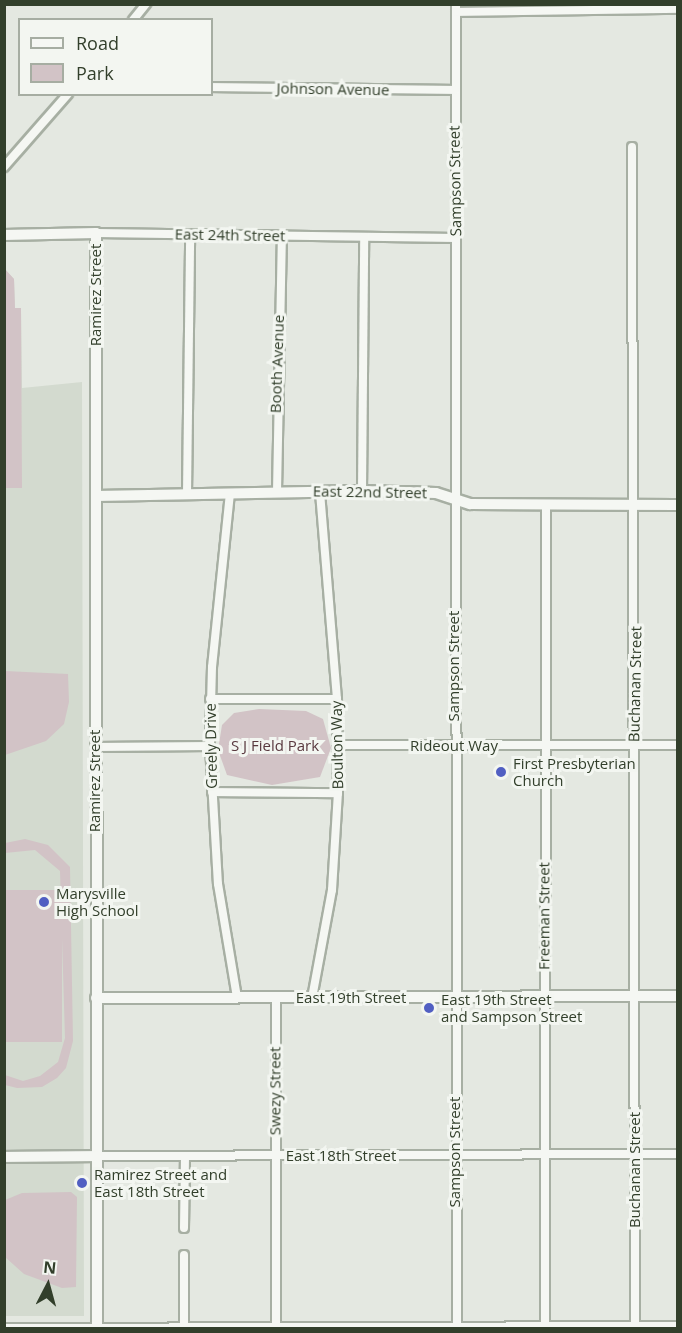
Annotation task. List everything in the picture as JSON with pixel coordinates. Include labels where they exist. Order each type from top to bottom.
[{"type":"street","points":[[135,18],[146,4]]},
{"type":"street","points":[[456,8],[678,9]]},
{"type":"street","name":"Sampson Street","points":[[456,8],[453,499],[457,1328]]},
{"type":"street","name":"Johnson Avenue","points":[[213,87],[454,90]]},
{"type":"street","points":[[4,167],[66,96]]},
{"type":"street","name":"Buchanan Street","points":[[632,147],[637,505],[634,746],[635,1327]]},
{"type":"street","name":"East 24th Street","points":[[4,235],[96,233],[456,238]]},
{"type":"street","name":"Ramirez Street","points":[[96,233],[97,1328]]},
{"type":"street","points":[[187,494],[190,234]]},
{"type":"street","name":"Booth Avenue","points":[[277,492],[282,236]]},
{"type":"street","points":[[362,491],[364,237]]},
{"type":"street","name":"East 22nd Street","points":[[96,496],[362,491],[453,499],[470,504],[678,505]]},
{"type":"street","name":"Boulton Way","points":[[312,998],[331,900],[339,745],[320,492]]},
{"type":"street","name":"Greely Drive","points":[[230,493],[210,699],[210,746],[221,910],[237,998]]},
{"type":"street","name":"Freeman Street","points":[[545,1328],[546,504]]},
{"type":"street","points":[[210,699],[337,699]]},
{"type":"street","name":"Rideout Way","points":[[339,745],[678,746]]},
{"type":"street","points":[[95,747],[210,746]]},
{"type":"street","points":[[212,792],[338,793]]},
{"type":"street","name":"East 19th Street","points":[[96,998],[678,996]]},
{"type":"street","name":"Swezy Street","points":[[276,998],[276,1328]]},
{"type":"street","name":"East 18th Street","points":[[4,1156],[678,1154]]},
{"type":"street","points":[[184,1156],[184,1228]]},
{"type":"street","points":[[184,1255],[184,1328]]},
{"type":"street","points":[[4,1328],[678,1326]]},
{"type":"shaded area","name":"Marysville High School","points":[[4,269],[14,279],[15,308],[21,308],[22,388],[82,382],[84,1316],[5,1316]]},
{"type":"green space","points":[[5,269],[14,279],[15,308],[21,308],[22,488],[5,488]]},
{"type":"green space","points":[[5,671],[68,674],[69,702],[64,724],[46,741],[5,755]]},
{"type":"green space","name":"S J Field Park","points":[[259,709],[306,711],[323,719],[331,748],[320,777],[272,785],[227,775],[218,750],[222,725],[234,713]]},
{"type":"green space","points":[[25,839],[48,845],[70,867],[73,1041],[66,1068],[57,1078],[42,1087],[17,1088],[5,1085],[5,1075],[23,1081],[40,1076],[58,1062],[65,1038],[60,871],[35,850],[5,853],[5,843]]},
{"type":"green space","points":[[5,890],[62,890],[62,1042],[5,1042]]},
{"type":"green space","points":[[71,1192],[77,1197],[76,1287],[62,1288],[24,1274],[5,1257],[5,1200],[22,1193]]},
{"type":"place","name":"First Presbyterian Church","points":[[501,772]]},
{"type":"place","name":"Marysville High School","points":[[44,902]]},
{"type":"place","name":"East 19th Street and Sampson Street","points":[[429,1008]]},
{"type":"place","name":"Ramirez Street and East 18th Street","points":[[82,1183]]}]
